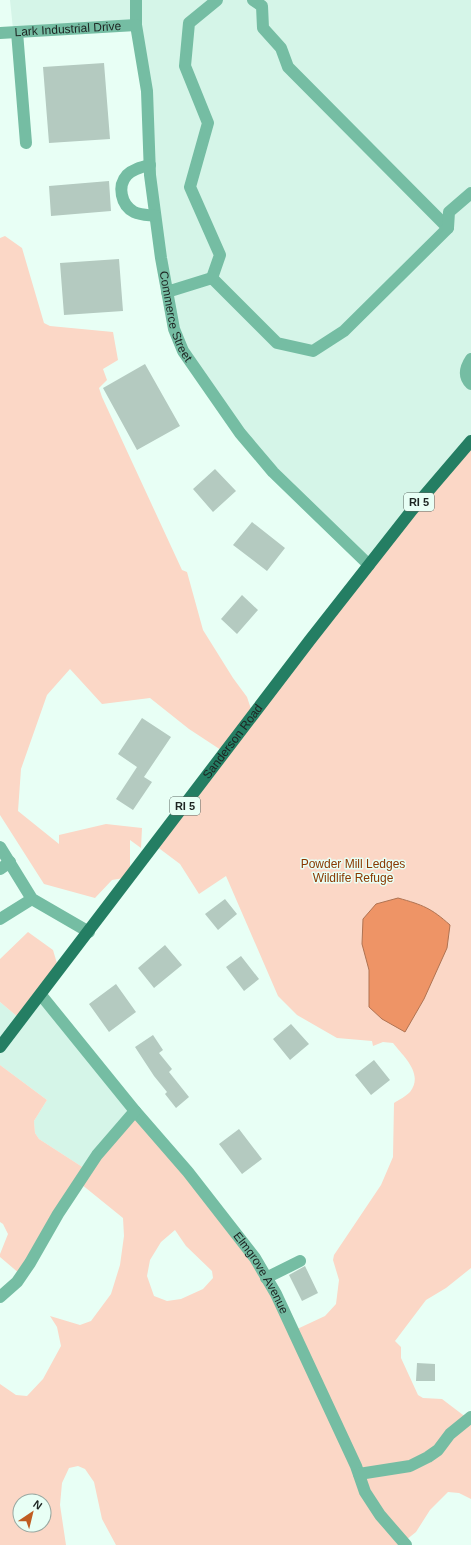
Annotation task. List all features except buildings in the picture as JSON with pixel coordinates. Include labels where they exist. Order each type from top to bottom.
[{"type":"main road","name":"Sanderson Road","points":[[0,1047],[310,640],[412,510],[471,441]]},
{"type":"street","name":"Commerce Street","points":[[136,0],[136,25],[147,91],[150,165],[167,292],[174,330],[183,351],[240,433],[273,472],[369,565]]},
{"type":"street","points":[[212,278],[220,255],[190,187],[208,123],[185,66],[189,23],[217,0]]},
{"type":"street","points":[[253,0],[262,6],[263,28],[281,48],[288,67],[448,228]]},
{"type":"street","name":"Lark Industrial Drive","points":[[0,33],[136,25]]},
{"type":"street","points":[[17,32],[26,143]]},
{"type":"street","points":[[150,165],[136,169],[127,175],[122,185],[121,195],[124,204],[133,211],[156,216]]},
{"type":"street","points":[[212,278],[277,342],[313,351],[344,331],[448,228],[449,212],[471,193]]},
{"type":"street","points":[[167,292],[212,278]]},
{"type":"street","points":[[471,359],[465,370],[466,380],[471,384]]},
{"type":"street","points":[[0,847],[5,866],[32,899],[89,932]]},
{"type":"street","points":[[0,919],[32,899]]},
{"type":"street","name":"Elmgrove Avenue","points":[[41,995],[135,1111],[188,1172],[255,1258],[276,1294],[359,1474],[365,1492],[380,1516],[406,1545]]},
{"type":"street","points":[[0,1297],[6,1293],[21,1276],[58,1214],[98,1155],[135,1111]]},
{"type":"street","points":[[266,1278],[300,1260]]},
{"type":"street","points":[[359,1474],[410,1466],[428,1457],[438,1450],[450,1434],[471,1417]]},
{"type":"shaded area","points":[[10,0],[471,0],[471,441],[372,561],[275,473],[184,351],[169,298],[138,26],[13,29]]},
{"type":"shaded area","points":[[398,898],[426,908],[450,925],[447,948],[424,999],[405,1032],[382,1019],[369,1007],[369,970],[362,944],[363,919],[376,904]]},
{"type":"shaded area","points":[[46,1000],[134,1107],[87,1170],[39,1139],[35,1133],[34,1121],[47,1100],[0,1065],[0,1002],[19,1018],[30,1009]]},
{"type":"green space","name":"Powder Mill Ledges Wildlife Refuge","points":[[5,236],[22,248],[44,323],[50,326],[113,332],[118,360],[103,369],[107,380],[99,388],[102,397],[182,570],[187,572],[203,630],[233,678],[247,697],[253,715],[471,441],[471,1268],[446,1288],[426,1300],[395,1341],[401,1347],[401,1358],[418,1395],[423,1398],[442,1399],[467,1418],[471,1415],[471,1499],[459,1493],[448,1492],[430,1510],[416,1532],[406,1540],[410,1545],[116,1545],[102,1519],[94,1482],[85,1469],[78,1466],[69,1468],[62,1483],[60,1505],[66,1545],[0,1545],[0,1384],[16,1395],[27,1396],[43,1379],[61,1346],[57,1327],[50,1316],[80,1325],[91,1321],[111,1294],[120,1265],[124,1236],[123,1218],[81,1184],[20,1274],[0,1257],[8,1234],[3,1224],[0,1222],[0,1065],[47,1100],[34,1121],[35,1133],[39,1139],[87,1170],[135,1110],[213,1202],[295,1330],[325,1316],[336,1304],[339,1280],[333,1260],[334,1255],[381,1185],[393,1157],[394,1103],[410,1092],[414,1085],[415,1079],[411,1066],[393,1043],[383,1042],[373,1046],[372,1041],[337,1038],[297,1015],[278,996],[226,876],[199,894],[180,864],[156,846],[224,752],[189,729],[150,698],[102,704],[70,669],[47,695],[21,769],[18,811],[59,844],[59,835],[106,824],[142,828],[141,848],[130,840],[130,877],[112,880],[95,898],[44,884],[0,815],[0,238]],"holes":[[[175,1230],[186,1246],[212,1271],[213,1278],[203,1289],[181,1299],[167,1301],[154,1296],[147,1276],[150,1260],[161,1242]]]},
{"type":"green space","points":[[28,932],[53,950],[59,970],[19,1018],[0,1002],[0,959]]}]
